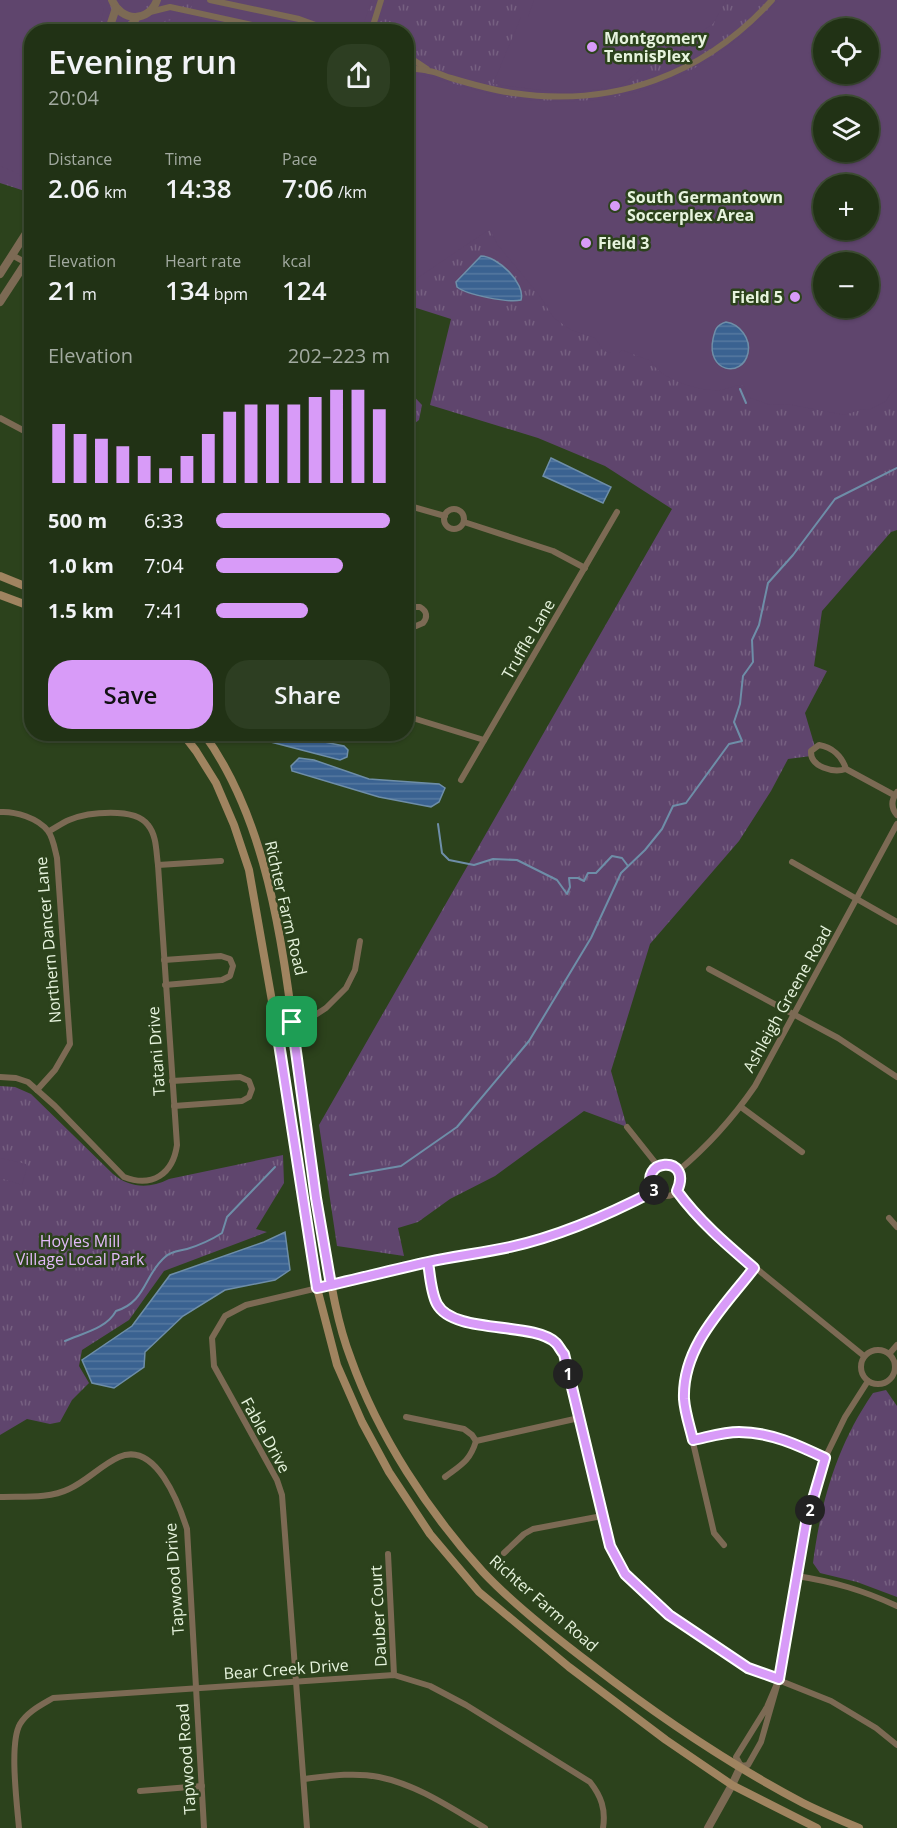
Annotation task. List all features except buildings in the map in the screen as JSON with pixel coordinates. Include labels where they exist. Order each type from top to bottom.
[{"type":"main road","points":[[0,576],[24,586]]},
{"type":"main road","points":[[0,595],[24,605]]},
{"type":"main road","name":"Richter Farm Road","points":[[188,741],[216,783],[249,870],[276,1024],[317,1288],[338,1365],[362,1422],[389,1472],[430,1534],[480,1592],[568,1668],[732,1785],[817,1828]]},
{"type":"main road","name":"Richter Farm Road","points":[[208,741],[239,795],[263,862],[279,938],[316,1198],[331,1285],[350,1358],[373,1409],[401,1461],[445,1526],[485,1574],[554,1636],[628,1693],[741,1766],[804,1803],[859,1828]]},
{"type":"street","points":[[150,12],[157,0]]},
{"type":"street","points":[[210,0],[311,24]]},
{"type":"street","points":[[374,24],[381,0]]},
{"type":"street","points":[[414,69],[430,71],[487,88],[540,96],[593,95],[629,89],[675,73],[708,55],[739,33],[771,0]]},
{"type":"street","points":[[113,2],[123,14],[136,18]]},
{"type":"street","points":[[109,24],[113,2]]},
{"type":"street","points":[[132,24],[136,18],[170,7],[248,24]]},
{"type":"street","points":[[414,60],[430,71]]},
{"type":"street","points":[[0,274],[24,236]]},
{"type":"street","points":[[12,255],[24,262]]},
{"type":"street","points":[[0,302],[24,269]]},
{"type":"street","points":[[0,418],[24,431]]},
{"type":"street","points":[[414,506],[445,516]]},
{"type":"street","points":[[450,510],[458,510],[464,516],[464,522],[457,529],[450,529],[445,524],[445,516],[450,510]]},
{"type":"street","name":"Truffle Lane","points":[[461,780],[617,512]]},
{"type":"street","points":[[464,522],[553,551],[585,568]]},
{"type":"street","points":[[414,607],[420,606],[426,616],[423,623],[414,625]]},
{"type":"street","points":[[414,718],[484,740]]},
{"type":"street","points":[[846,769],[838,772],[830,771],[813,760],[811,751],[819,745],[825,746],[843,760],[846,769],[896,794],[892,805],[897,815]]},
{"type":"street","points":[[0,812],[24,816],[49,831]]},
{"type":"street","name":"Tatani Drive","points":[[0,1077],[16,1078],[28,1082],[38,1090],[124,1177],[138,1181],[155,1178],[164,1174],[172,1166],[177,1145],[154,835],[140,817],[128,813],[88,815],[71,819],[49,831]]},
{"type":"street","name":"Ashleigh Greene Road","points":[[678,1171],[702,1151],[741,1107],[795,1015],[897,824]]},
{"type":"street","name":"Northern Dancer Lane","points":[[38,1090],[55,1070],[70,1044],[57,858],[49,831]]},
{"type":"street","points":[[158,865],[221,861]]},
{"type":"street","points":[[792,862],[897,922]]},
{"type":"street","points":[[276,1024],[309,1019],[326,1008],[346,988],[355,970],[360,941]]},
{"type":"street","points":[[164,960],[221,956],[230,959],[233,966],[230,976],[222,980],[165,985]]},
{"type":"street","points":[[709,969],[838,1038],[897,1077]]},
{"type":"street","points":[[172,1081],[240,1077],[249,1081],[252,1089],[249,1097],[242,1101],[174,1106]]},
{"type":"street","points":[[741,1107],[802,1152]]},
{"type":"street","points":[[627,1127],[658,1166]]},
{"type":"street","points":[[668,1164],[678,1171],[682,1181],[677,1191],[670,1195],[662,1195],[654,1191],[650,1179],[652,1172],[658,1166],[668,1164]]},
{"type":"street","points":[[331,1285],[552,1236],[603,1216],[654,1191]]},
{"type":"street","points":[[677,1191],[700,1220],[754,1268],[864,1356]]},
{"type":"street","points":[[889,1218],[897,1227]]},
{"type":"street","points":[[428,1262],[437,1303],[446,1314],[466,1322],[543,1336],[555,1342],[564,1354],[610,1546],[625,1574],[662,1608],[748,1668],[831,1701],[876,1728],[897,1745]]},
{"type":"street","points":[[724,1545],[714,1533],[684,1400],[686,1378],[692,1354],[702,1335],[754,1268]]},
{"type":"street","name":"Fable Drive","points":[[307,1828],[282,1495],[277,1480],[214,1366],[212,1338],[225,1316],[246,1305],[331,1285]]},
{"type":"street","points":[[890,1353],[897,1345]]},
{"type":"street","points":[[879,1349],[890,1353],[896,1364],[896,1370],[890,1380],[879,1384],[868,1381],[861,1367],[864,1356],[868,1352],[879,1349]]},
{"type":"street","points":[[741,1766],[748,1765],[761,1742],[779,1679],[806,1523],[825,1458],[845,1417],[868,1381]]},
{"type":"street","points":[[406,1417],[464,1429],[476,1441],[473,1453],[468,1460],[445,1477]]},
{"type":"street","points":[[476,1441],[579,1418]]},
{"type":"street","points":[[693,1440],[738,1432],[757,1433],[800,1446],[825,1458]]},
{"type":"street","name":"Tapwood Drive","points":[[0,1497],[43,1495],[68,1490],[122,1455],[142,1456],[151,1462],[162,1474],[179,1503],[187,1529],[195,1688]]},
{"type":"street","points":[[504,1553],[524,1534],[533,1529],[602,1516]]},
{"type":"street","name":"Dauber Court","points":[[388,1554],[394,1675]]},
{"type":"street","points":[[797,1576],[837,1583],[897,1606]]},
{"type":"street","name":"Bear Creek Drive","points":[[19,1828],[14,1747],[19,1725],[34,1708],[53,1698],[394,1675],[429,1686],[466,1705],[590,1782],[600,1796],[604,1814],[603,1828]]},
{"type":"street","points":[[741,1766],[736,1757],[767,1707],[779,1679]]},
{"type":"street","name":"Tapwood Road","points":[[195,1688],[204,1828]]},
{"type":"street","points":[[708,1828],[741,1766]]},
{"type":"street","points":[[304,1779],[343,1775],[378,1777],[432,1797],[485,1828]]},
{"type":"street","points":[[140,1791],[202,1786]]},
{"type":"green space","points":[[0,0],[897,0],[897,530],[891,532],[822,611],[814,666],[827,671],[805,713],[815,747],[811,756],[788,759],[771,791],[739,841],[650,944],[611,1071],[627,1127],[584,1111],[495,1176],[450,1199],[418,1222],[398,1228],[404,1256],[337,1246],[319,1125],[672,509],[605,466],[538,438],[430,405],[451,319],[414,307],[414,24],[24,24],[24,191],[0,183]]},
{"type":"green space","points":[[0,0],[99,0],[104,9],[100,24],[24,24],[24,178],[0,166]]},
{"type":"green space","points":[[193,0],[372,0],[363,24],[162,24],[166,21],[189,17]]},
{"type":"green space","name":"Montgomery TennisPlex","points":[[534,0],[726,0],[713,24],[640,70],[620,87],[565,93],[493,84],[521,17],[528,17]]},
{"type":"green space","name":"South Germantown Soccerplex Area","points":[[778,0],[897,0],[897,388],[886,401],[871,409],[845,415],[787,404],[770,405],[748,397],[744,386],[720,390],[702,389],[671,379],[651,361],[622,350],[619,353],[604,351],[595,338],[571,330],[554,318],[539,295],[497,244],[490,229],[414,280],[414,74],[486,93],[552,102],[589,101],[625,95],[659,85],[691,70],[722,51],[751,28]]},
{"type":"green space","points":[[414,396],[422,405],[419,420],[414,424]]},
{"type":"green space","name":"Hoyles Mill Village Local Park","points":[[0,1086],[15,1087],[31,1094],[113,1174],[126,1182],[147,1186],[169,1179],[283,1155],[284,1183],[256,1229],[267,1232],[164,1271],[129,1320],[82,1350],[79,1366],[89,1383],[72,1400],[60,1422],[50,1424],[27,1419],[0,1435]]},
{"type":"green space","points":[[0,1158],[26,1164],[22,1185],[0,1178]]},
{"type":"green space","points":[[886,1390],[897,1406],[897,1597],[857,1582],[820,1573],[813,1563],[826,1496],[840,1453],[873,1393]]},
{"type":"water","points":[[481,256],[495,260],[509,272],[519,286],[521,300],[488,298],[457,287],[456,282]]},
{"type":"water","points":[[726,322],[740,329],[748,343],[748,353],[744,361],[732,369],[719,365],[712,350],[715,330]]},
{"type":"water","points":[[551,458],[611,487],[603,503],[543,476]]},
{"type":"water","points":[[267,741],[319,741],[344,746],[348,750],[347,757],[340,760]]},
{"type":"water","points":[[299,758],[314,760],[369,779],[439,784],[445,788],[439,802],[431,807],[379,797],[292,771],[291,766]]},
{"type":"water","points":[[285,1232],[290,1270],[275,1280],[225,1290],[183,1316],[145,1352],[144,1367],[114,1388],[92,1383],[82,1360],[132,1326],[170,1275],[264,1242]]},
{"type":"waterway","points":[[740,389],[746,403]]},
{"type":"waterway","points":[[350,1175],[401,1166],[457,1127],[529,1041],[591,938],[621,873],[645,850],[662,829],[673,806],[686,803],[729,744],[742,741],[734,722],[740,704],[743,676],[753,662],[752,640],[759,625],[768,583],[793,555],[835,499],[897,468]]},
{"type":"waterway","points":[[438,824],[442,853],[449,860],[474,865],[493,859],[517,860],[557,880],[567,894],[570,887],[569,878],[584,881],[588,873],[596,873],[612,856],[622,858],[628,866]]},
{"type":"waterway","points":[[65,1341],[100,1326],[116,1311],[126,1307],[139,1295],[158,1264],[167,1255],[201,1244],[222,1233],[227,1217],[275,1167]]},
{"type":"place","name":"Montgomery TennisPlex","points":[[592,47]]},
{"type":"place","name":"South Germantown Soccerplex Area","points":[[615,206]]},
{"type":"place","name":"Field 3","points":[[586,243]]},
{"type":"place","name":"Field 5","points":[[795,297]]},
{"type":"route","points":[[292,1022],[276,1024],[283,1082],[317,1288],[331,1285],[380,1273],[428,1262],[509,1247],[552,1236],[603,1216],[654,1191],[650,1185],[652,1172],[658,1166],[668,1164],[675,1167],[681,1174],[682,1181],[677,1191],[693,1212],[714,1234],[754,1268],[702,1335],[692,1354],[684,1400],[693,1440],[719,1434],[757,1433],[800,1446],[825,1458],[806,1523],[779,1679],[748,1668],[721,1651],[669,1615],[625,1574],[610,1546],[564,1354],[555,1342],[543,1336],[466,1322],[446,1314],[437,1303],[428,1262],[331,1285],[316,1198],[292,1022]]}]
